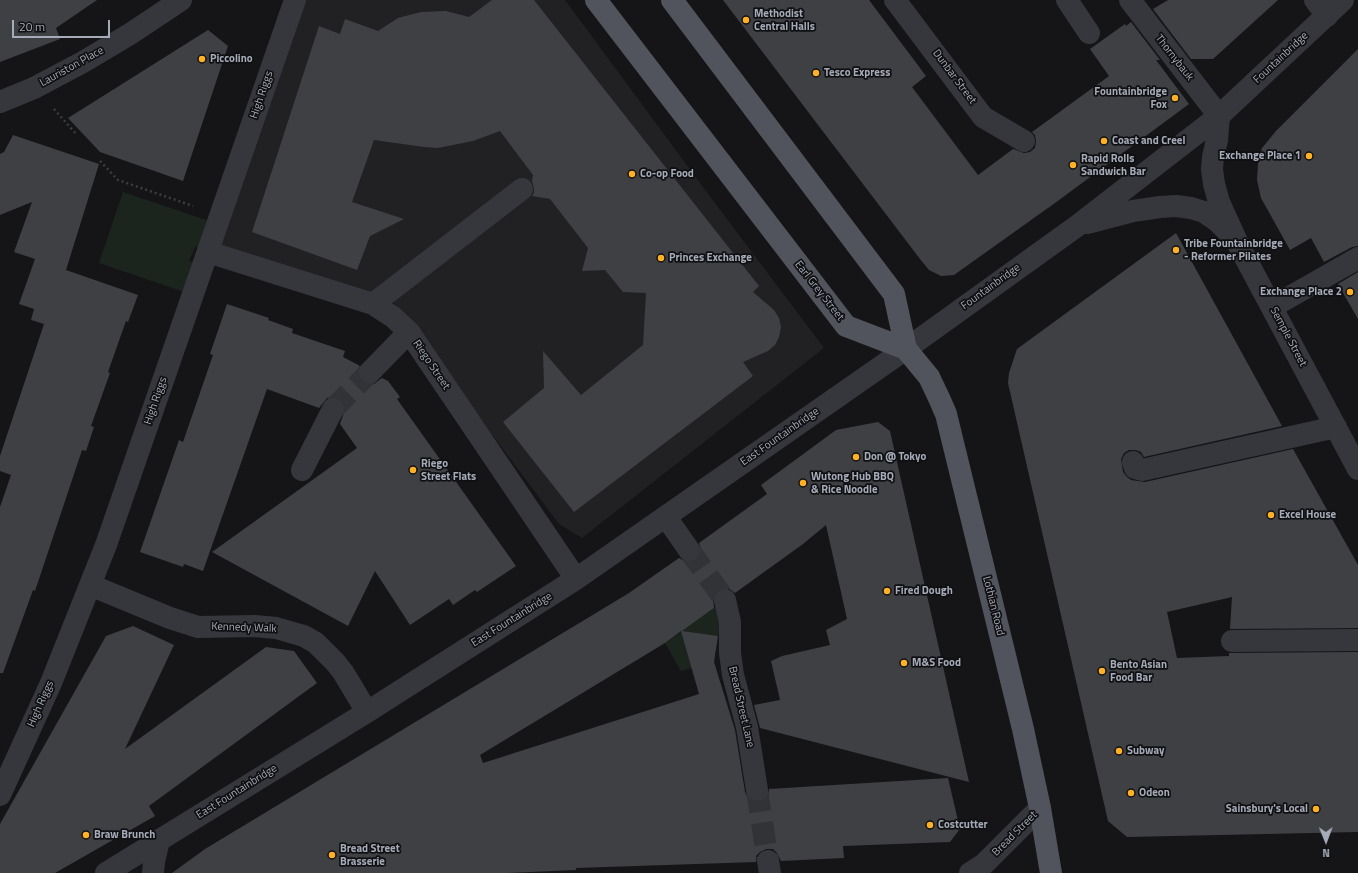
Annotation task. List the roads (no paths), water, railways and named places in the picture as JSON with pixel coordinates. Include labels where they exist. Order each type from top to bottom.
[{"type":"main road","name":"Earl Grey Street","points":[[596,0],[846,326],[906,349]]},
{"type":"main road","points":[[672,0],[894,294],[906,349]]},
{"type":"main road","name":"Lothian Road","points":[[906,349],[929,377],[946,414],[1023,729],[1040,808],[1051,873]]},
{"type":"street","name":"Lauriston Place","points":[[0,102],[34,88],[83,62],[130,34],[181,0]]},
{"type":"street","name":"High Riggs","points":[[0,795],[51,683],[106,545],[295,0]]},
{"type":"street","name":"Dunbar Street","points":[[895,0],[983,117],[1024,141]]},
{"type":"street","points":[[1067,0],[1089,33]]},
{"type":"street","name":"Thornybauk","points":[[1130,0],[1219,116]]},
{"type":"street","name":"Fountainbridge","points":[[906,349],[1076,226],[1219,116],[1321,8],[1343,0]]},
{"type":"street","name":"Semple Street","points":[[1219,116],[1212,169],[1219,202],[1239,246],[1358,469]]},
{"type":"street","points":[[373,304],[522,189]]},
{"type":"street","name":"Fountainbridge","points":[[1076,226],[1133,211],[1171,206],[1191,208],[1204,212],[1217,221],[1239,246]]},
{"type":"street","name":"Riego Street","points":[[208,252],[373,304],[393,317],[409,332],[576,579]]},
{"type":"street","points":[[1272,307],[1358,258]]},
{"type":"street","points":[[370,372],[409,332]]},
{"type":"street","name":"East Fountainbridge","points":[[106,873],[367,712],[576,579],[906,349]]},
{"type":"street","points":[[302,470],[333,410]]},
{"type":"street","points":[[1133,462],[1135,468],[1142,470],[1336,427]]},
{"type":"street","points":[[666,517],[689,550]]},
{"type":"street","name":"Kennedy Walk","points":[[90,585],[170,618],[198,627],[255,626],[276,628],[304,636],[316,643],[335,662],[343,672],[367,712]]},
{"type":"street","name":"Bread Street Lane","points":[[725,600],[730,622],[730,653],[733,675],[748,733],[757,790]]},
{"type":"street","points":[[1232,641],[1358,640]]},
{"type":"street","name":"Bread Street","points":[[970,873],[984,864],[1040,808]]},
{"type":"street","points":[[154,873],[154,862],[159,840]]},
{"type":"tunnel","points":[[333,409],[370,372]]},
{"type":"tunnel","points":[[689,550],[725,600]]},
{"type":"tunnel","points":[[757,790],[768,861]]},
{"type":"place","name":"Methodist Central Halls","points":[[746,20]]},
{"type":"place","name":"Piccolino","points":[[202,59]]},
{"type":"place","name":"Tesco Express","points":[[816,73]]},
{"type":"place","name":"Fountainbridge Fox","points":[[1175,98]]},
{"type":"place","name":"Coast and Creel","points":[[1104,141]]},
{"type":"place","name":"Exchange Place 1","points":[[1309,156]]},
{"type":"place","name":"Rapid Rolls Sandwich Bar","points":[[1073,165]]},
{"type":"place","name":"Co-op Food","points":[[632,174]]},
{"type":"place","name":"Tribe Fountainbridge - Reformer Pilates","points":[[1176,250]]},
{"type":"place","name":"Princes Exchange","points":[[661,258]]},
{"type":"place","name":"Exchange Place 2","points":[[1350,292]]},
{"type":"place","name":"Don @ Tokyo","points":[[856,457]]},
{"type":"place","name":"Riego Street Flats","points":[[413,470]]},
{"type":"place","name":"Wutong Hub BBQ & Rice Noodle","points":[[803,483]]},
{"type":"place","name":"Excel House","points":[[1271,515]]},
{"type":"place","name":"Fired Dough","points":[[887,591]]},
{"type":"place","name":"M&S Food","points":[[904,663]]},
{"type":"place","name":"Bento Asian Food Bar","points":[[1102,671]]},
{"type":"place","name":"Subway","points":[[1119,751]]},
{"type":"place","name":"Odeon","points":[[1131,793]]},
{"type":"place","name":"Sainsbury's Local","points":[[1316,809]]},
{"type":"place","name":"Costcutter","points":[[930,825]]},
{"type":"place","name":"Braw Brunch","points":[[86,835]]},
{"type":"place","name":"Bread Street Brasserie","points":[[332,855]]}]
